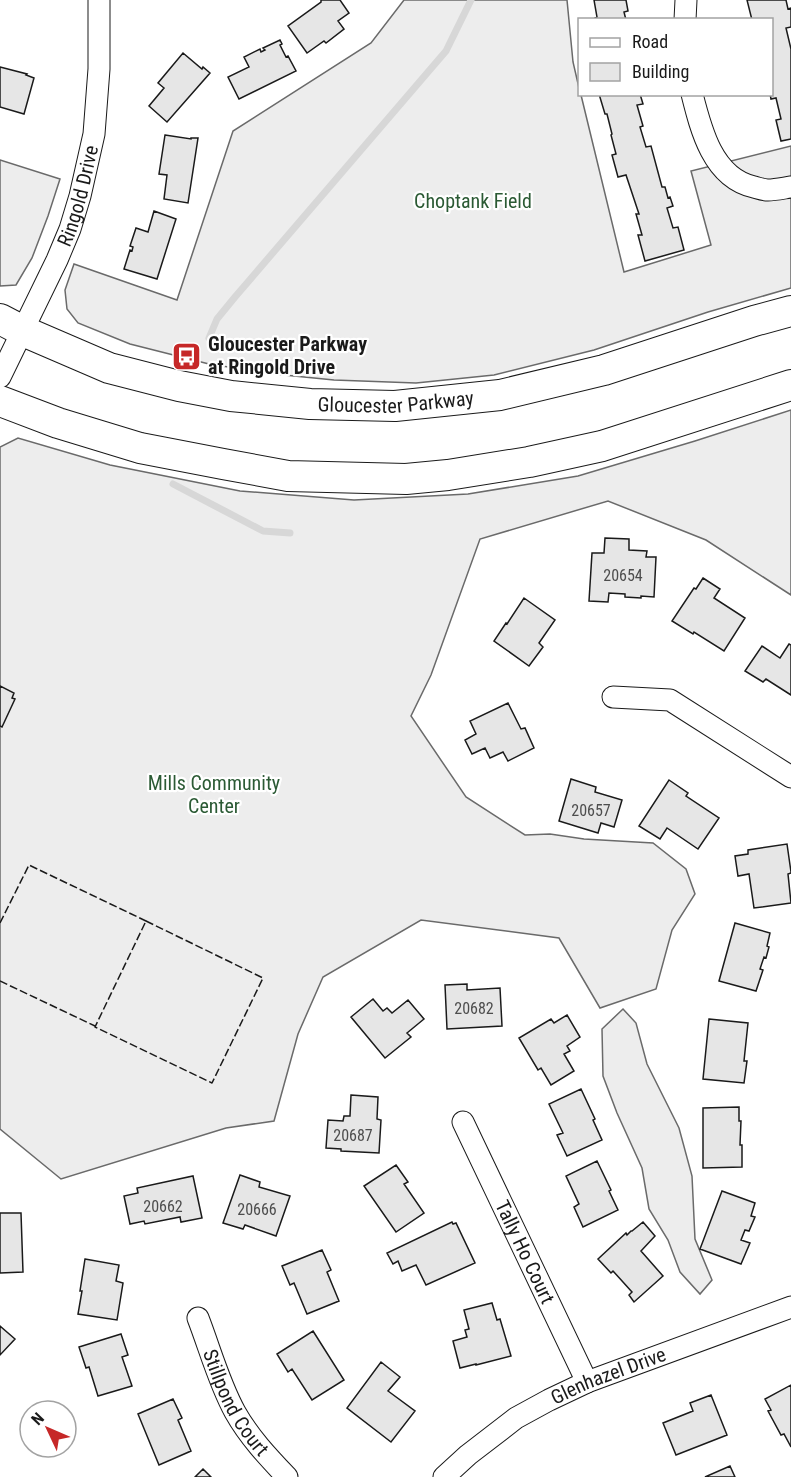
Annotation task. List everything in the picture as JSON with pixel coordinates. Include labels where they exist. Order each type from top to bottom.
[{"type":"main road","name":"Gloucester Parkway","points":[[11,325],[109,368],[187,388],[231,396],[310,404],[395,406],[500,395],[604,370],[791,311]]},
{"type":"main road","points":[[0,401],[58,423],[140,448],[223,464],[288,476],[406,479],[529,462],[602,446],[791,385]]},
{"type":"street","name":"Ringold Drive","points":[[0,377],[11,325],[57,260],[80,196],[94,134],[99,69],[99,0]]},
{"type":"street","points":[[685,18],[686,0]]},
{"type":"street","points":[[693,96],[705,138],[715,159],[728,175],[747,186],[767,190],[791,187]]},
{"type":"street","points":[[613,697],[670,700],[791,777]]},
{"type":"street","name":"Tally Ho Court","points":[[463,1122],[587,1382]]},
{"type":"street","name":"Glenhazel Drive","points":[[444,1477],[468,1455],[516,1418],[549,1400],[587,1382],[791,1307]]},
{"type":"street","name":"Stillpond Court","points":[[198,1318],[236,1414],[251,1437],[287,1477]]},
{"type":"shaded area","points":[[404,0],[567,0],[578,96],[581,96],[624,272],[711,245],[691,171],[791,146],[791,288],[708,312],[594,350],[494,375],[416,383],[334,380],[209,364],[130,344],[78,323],[67,309],[65,290],[74,264],[177,300],[233,131],[371,43]]},
{"type":"shaded area","points":[[0,160],[60,179],[32,258],[16,285],[0,286]]},
{"type":"shaded area","name":"Mills Community Center","points":[[791,410],[791,595],[706,540],[608,501],[480,539],[431,675],[411,716],[466,797],[525,835],[550,834],[584,839],[653,843],[686,869],[695,894],[672,930],[656,989],[600,1008],[559,938],[421,920],[323,977],[298,1034],[274,1121],[226,1128],[61,1179],[0,1129],[0,447],[18,438],[110,465],[240,491],[354,500],[468,494],[578,476]]},
{"type":"shaded area","points":[[623,1009],[636,1023],[647,1064],[679,1128],[692,1176],[695,1239],[712,1280],[700,1294],[680,1272],[668,1240],[649,1209],[642,1168],[603,1076],[602,1029]]},
{"type":"building","points":[[321,0],[340,0],[349,13],[338,21],[344,29],[326,43],[324,41],[307,53],[288,26]]},
{"type":"building","points":[[594,0],[626,0],[628,11],[624,12],[626,18],[595,18],[597,17]]},
{"type":"building","points":[[747,0],[786,0],[788,9],[791,8],[791,27],[786,28],[791,49],[791,139],[781,141],[776,120],[781,119],[776,98],[771,99],[770,96],[773,96],[773,18],[752,18]]},
{"type":"building","points":[[280,40],[286,57],[288,56],[296,71],[239,99],[228,77],[249,67],[244,57],[260,49],[261,52],[265,50],[263,48]]},
{"type":"building","points":[[183,53],[210,73],[167,122],[149,106],[164,88],[158,83]]},
{"type":"building","points":[[0,67],[34,78],[24,114],[0,107]]},
{"type":"building","points":[[600,96],[641,96],[643,104],[637,105],[643,126],[640,127],[646,147],[651,146],[662,187],[665,187],[668,198],[670,197],[673,206],[667,208],[673,228],[678,227],[684,250],[645,261],[638,235],[642,235],[636,214],[639,214],[626,175],[618,177],[612,155],[616,154],[612,134],[607,114],[605,114]]},
{"type":"building","points":[[165,135],[198,138],[188,203],[164,199],[167,175],[159,174]]},
{"type":"building","points":[[154,211],[176,219],[157,279],[124,269],[130,250],[132,251],[133,247],[130,246],[136,228],[148,232]]},
{"type":"building","points":[[605,538],[629,539],[629,550],[647,551],[646,557],[656,557],[654,597],[625,597],[625,594],[609,593],[608,602],[589,601],[592,553],[604,553]]},
{"type":"building","points":[[703,578],[720,589],[714,598],[745,618],[724,651],[672,621]]},
{"type":"building","points":[[524,598],[555,620],[539,643],[543,647],[529,666],[494,641]]},
{"type":"building","points":[[789,644],[791,645],[791,695],[766,679],[763,682],[745,671],[762,646],[780,658]]},
{"type":"building","points":[[0,686],[14,693],[12,698],[15,699],[2,727],[0,726]]},
{"type":"building","points":[[508,703],[521,729],[525,728],[534,748],[508,761],[503,752],[490,758],[485,748],[472,754],[465,740],[476,734],[470,721]]},
{"type":"building","points":[[571,779],[596,787],[595,792],[622,800],[614,827],[601,823],[598,833],[559,821]]},
{"type":"building","points":[[669,780],[688,793],[686,796],[719,818],[698,849],[667,828],[660,839],[639,826]]},
{"type":"building","points":[[787,844],[791,872],[788,874],[791,903],[754,908],[749,874],[738,876],[735,856],[748,854],[748,850]]},
{"type":"building","points":[[735,923],[770,933],[767,946],[769,947],[760,969],[763,970],[756,991],[719,981]]},
{"type":"building","points":[[467,984],[467,990],[500,988],[502,1026],[447,1029],[445,985]]},
{"type":"building","points":[[373,999],[383,1011],[387,1008],[392,1013],[408,1000],[424,1019],[407,1033],[411,1037],[385,1058],[351,1017]]},
{"type":"building","points":[[567,1015],[580,1037],[567,1046],[570,1051],[564,1054],[574,1071],[551,1085],[541,1068],[538,1070],[519,1038],[551,1019],[554,1023]]},
{"type":"building","points":[[709,1019],[748,1023],[744,1083],[703,1079]]},
{"type":"building","points":[[581,1089],[602,1140],[567,1156],[557,1135],[563,1133],[549,1104]]},
{"type":"building","points":[[351,1095],[378,1097],[377,1119],[381,1120],[379,1153],[326,1148],[328,1120],[343,1121],[344,1116],[350,1116]]},
{"type":"building","points":[[739,1107],[742,1167],[703,1168],[703,1108]]},
{"type":"building","points":[[597,1161],[618,1210],[583,1227],[574,1207],[579,1204],[566,1176]]},
{"type":"building","points":[[396,1165],[408,1182],[404,1184],[424,1213],[396,1232],[364,1186]]},
{"type":"building","points":[[240,1175],[260,1182],[259,1187],[290,1196],[276,1236],[245,1225],[243,1229],[223,1223]]},
{"type":"building","points":[[193,1176],[202,1218],[181,1222],[180,1217],[145,1224],[144,1221],[130,1224],[124,1196],[138,1193],[137,1188]]},
{"type":"building","points":[[722,1191],[755,1203],[751,1216],[755,1217],[749,1231],[745,1230],[741,1240],[750,1243],[741,1264],[700,1249]]},
{"type":"building","points":[[0,1213],[21,1213],[23,1272],[0,1273]]},
{"type":"building","points":[[452,1222],[456,1223],[475,1263],[426,1285],[416,1265],[402,1271],[398,1261],[393,1264],[387,1253]]},
{"type":"building","points":[[643,1222],[655,1236],[641,1251],[663,1276],[634,1302],[629,1295],[632,1292],[613,1271],[611,1273],[598,1259],[626,1233],[627,1235]]},
{"type":"building","points":[[322,1250],[331,1270],[327,1272],[339,1301],[307,1314],[294,1283],[290,1285],[282,1266]]},
{"type":"building","points":[[85,1259],[119,1265],[116,1281],[123,1283],[117,1320],[78,1314]]},
{"type":"building","points":[[492,1303],[497,1320],[500,1319],[511,1356],[460,1368],[453,1341],[467,1337],[465,1330],[469,1329],[464,1310]]},
{"type":"building","points":[[0,1326],[15,1339],[0,1355]]},
{"type":"building","points":[[313,1331],[344,1380],[312,1400],[292,1369],[288,1372],[277,1354]]},
{"type":"building","points":[[121,1334],[128,1355],[122,1357],[132,1386],[98,1396],[89,1367],[86,1368],[79,1347]]},
{"type":"building","points":[[381,1362],[400,1377],[388,1391],[415,1411],[391,1442],[347,1408]]},
{"type":"building","points":[[791,1385],[791,1447],[784,1434],[781,1435],[768,1411],[771,1410],[765,1399]]},
{"type":"building","points":[[711,1395],[727,1435],[676,1455],[663,1423],[693,1411],[690,1403]]},
{"type":"building","points":[[173,1399],[182,1418],[178,1420],[191,1451],[159,1465],[138,1414]]},
{"type":"building","points":[[730,1466],[735,1477],[705,1477]]},
{"type":"building","points":[[203,1469],[211,1477],[195,1477]]},
{"type":"waterway","points":[[209,338],[217,319],[235,297],[446,51],[471,0]]},
{"type":"waterway","points":[[173,484],[263,531],[290,533]]},
{"type":"fence","points":[[0,923],[29,865],[146,921],[145,924]]},
{"type":"fence","points":[[146,921],[263,978],[212,1083],[95,1027],[146,921]]},
{"type":"fence","points":[[0,981],[95,1026]]},
{"type":"place","name":"Gloucester Parkway at Ringold Drive","points":[[187,356]]},
{"type":"park label","name":"Choptank Field","points":[[473,201]]}]
